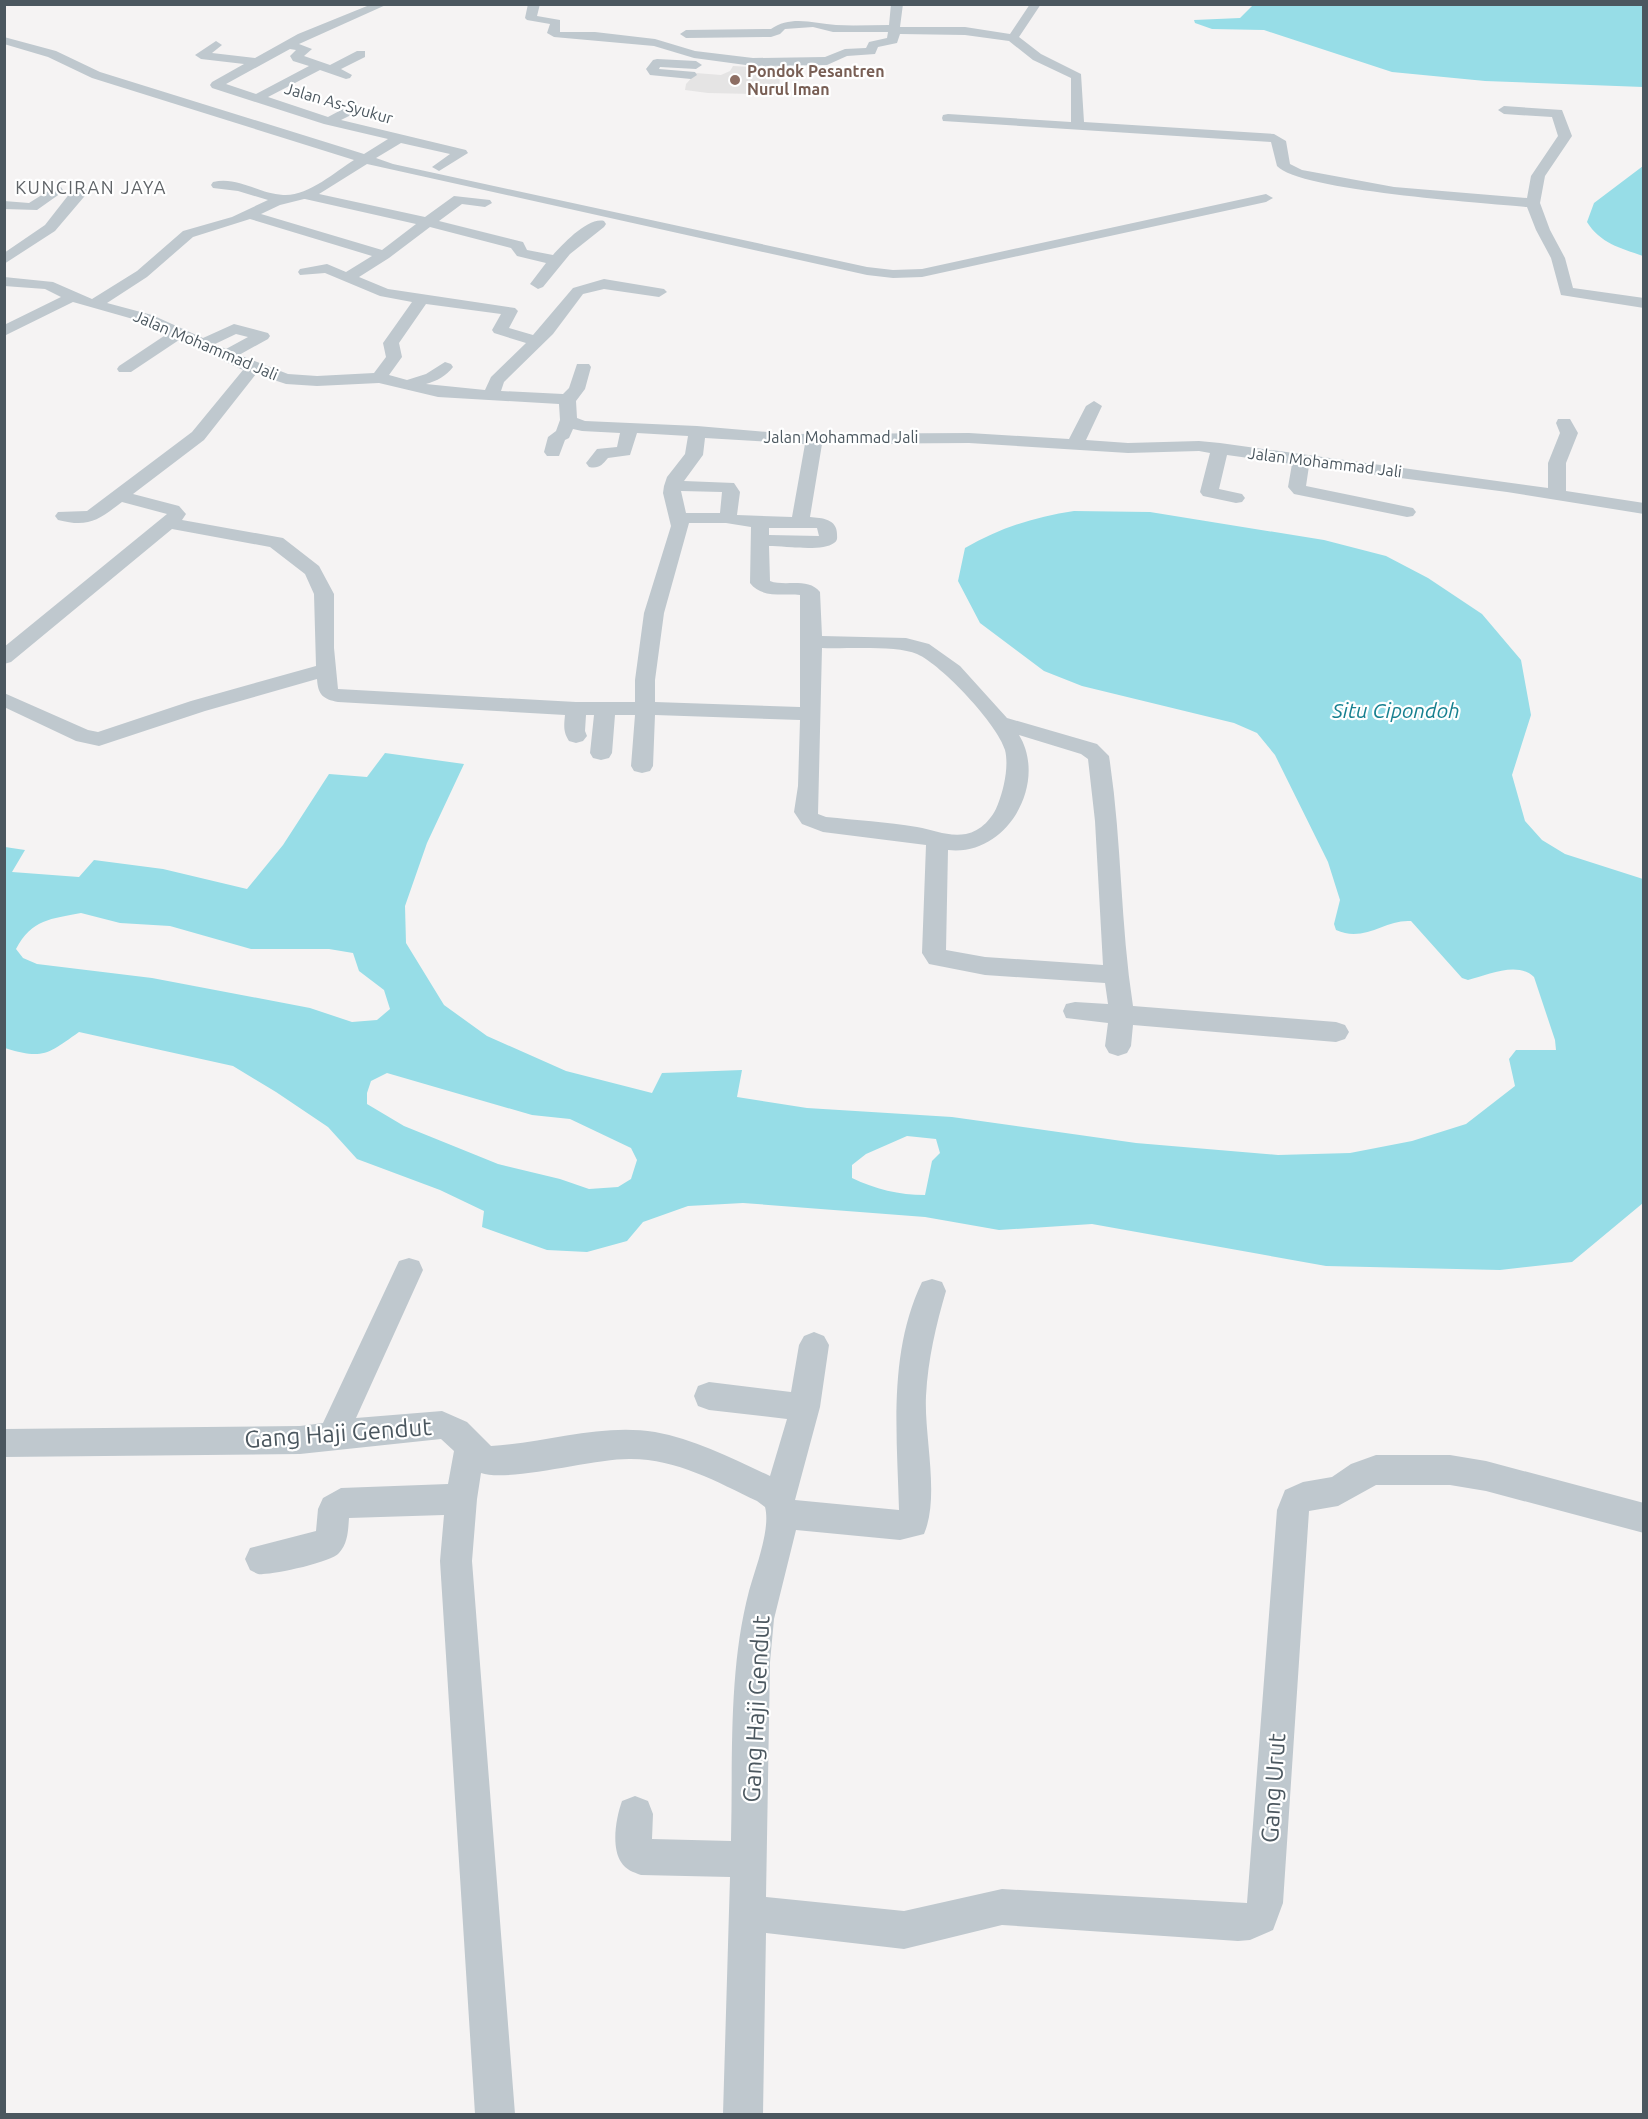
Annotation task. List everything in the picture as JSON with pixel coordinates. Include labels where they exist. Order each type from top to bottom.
[{"type":"street","name":"Jalan As-Syukur","points":[[383,4],[288,44],[216,85],[329,121],[398,139]]},
{"type":"street","points":[[534,4],[531,18],[556,22],[554,34],[655,43],[691,61],[726,66],[766,62],[827,62],[845,53],[869,52],[875,56],[885,56]]},
{"type":"street","points":[[869,52],[873,45],[893,40],[897,4]]},
{"type":"street","points":[[1013,38],[1036,4]]},
{"type":"street","points":[[691,61],[684,29],[771,33],[777,32],[782,26],[859,23],[895,29],[966,31],[1013,38],[1037,57],[1071,71],[1077,77],[1078,126]]},
{"type":"street","points":[[595,36],[600,29],[619,28]]},
{"type":"street","points":[[4,40],[52,54],[96,75],[366,160],[867,271],[893,274],[922,273],[1266,198]]},
{"type":"street","points":[[288,44],[306,49],[296,56],[297,58],[346,75]]},
{"type":"street","points":[[216,45],[201,55],[255,62]]},
{"type":"street","points":[[256,98],[361,54]]},
{"type":"street","points":[[329,121],[358,107]]},
{"type":"street","points":[[1504,110],[1556,109],[1565,140],[1557,146],[1538,176],[1533,203],[1543,230],[1558,258],[1566,292],[1644,303]]},
{"type":"street","points":[[948,118],[1274,138],[1279,141],[1284,166],[1299,173],[1394,191],[1533,203]]},
{"type":"street","name":"Jalan As-Syukur","points":[[94,304],[142,274],[188,234],[237,220],[283,200],[305,195],[323,187],[398,139]]},
{"type":"street","points":[[398,139],[461,153],[439,167]]},
{"type":"street","points":[[218,185],[239,187],[283,200]]},
{"type":"street","points":[[4,205],[32,207],[56,190]]},
{"type":"street","points":[[4,260],[45,232],[82,191]]},
{"type":"street","points":[[305,195],[518,245],[519,251],[554,260]]},
{"type":"street","points":[[347,278],[384,255],[459,199],[485,203]]},
{"type":"street","points":[[247,214],[384,255]]},
{"type":"street","points":[[535,341],[500,330],[510,311],[538,284],[554,260],[576,238],[599,224]]},
{"type":"street","points":[[25,226],[45,232]]},
{"type":"street","points":[[305,272],[327,268],[385,293],[510,311]]},
{"type":"street","name":"Jalan Mohammad Jali","points":[[4,281],[48,285],[72,297],[147,318],[275,376],[300,381],[379,378],[438,392],[567,400]]},
{"type":"street","points":[[538,284],[578,291],[604,284],[659,292]]},
{"type":"street","points":[[490,396],[497,380],[547,331],[578,291]]},
{"type":"street","points":[[4,331],[72,297]]},
{"type":"street","points":[[379,378],[394,357],[391,343],[421,300]]},
{"type":"street","points":[[204,344],[234,329],[262,336],[228,355]]},
{"type":"street","points":[[125,369],[180,332]]},
{"type":"street","points":[[408,385],[432,377],[445,367]]},
{"type":"street","points":[[553,452],[557,437],[563,434],[568,420],[570,406],[567,400],[577,389],[583,367]]},
{"type":"street","points":[[64,516],[91,517],[198,436],[253,368]]},
{"type":"street","points":[[1076,444],[1094,406]]},
{"type":"street","name":"Jalan Mohammad Jali","points":[[568,420],[582,426],[697,431],[726,441],[969,438],[1128,448],[1186,446],[1220,448],[1557,494],[1644,509]]},
{"type":"street","points":[[1557,494],[1557,463],[1569,433],[1564,423]]},
{"type":"street","points":[[595,463],[603,453],[624,451],[630,428]]},
{"type":"street","points":[[642,766],[645,680],[654,613],[678,538],[680,518],[672,493],[673,486],[676,477],[694,455],[697,431]]},
{"type":"street","points":[[800,522],[814,439]]},
{"type":"street","points":[[1220,448],[1209,492],[1236,498]]},
{"type":"street","points":[[1301,459],[1297,487],[1300,490],[1407,512]]},
{"type":"street","points":[[673,486],[716,485],[728,488],[731,492],[728,518]]},
{"type":"street","points":[[4,658],[177,514],[173,510],[119,495]]},
{"type":"street","points":[[680,518],[728,518],[760,531],[819,542],[828,539],[826,525],[800,522],[760,531]]},
{"type":"street","points":[[169,523],[276,542],[312,570],[324,594],[326,670],[328,690],[331,694],[576,709],[645,708],[810,714]]},
{"type":"street","points":[[760,531],[760,583],[765,587],[800,588],[810,592],[812,642],[809,786],[805,812],[810,819],[823,824],[918,835],[950,843],[971,842],[995,828],[1006,814],[1014,792],[1017,767],[1015,750],[1008,734],[945,663],[919,646],[812,642]]},
{"type":"street","points":[[5,700],[83,736],[99,739],[198,706],[326,670]]},
{"type":"street","points":[[576,709],[576,736]]},
{"type":"street","points":[[601,753],[605,709]]},
{"type":"street","points":[[998,722],[1089,749],[1098,756],[1107,836],[1115,975],[1122,1015],[1118,1046]]},
{"type":"street","points":[[937,841],[933,948],[938,958],[985,966],[1115,975]]},
{"type":"street","points":[[1075,1011],[1336,1032]]},
{"type":"street","points":[[333,1435],[410,1270]]},
{"type":"street","points":[[814,1345],[805,1407],[781,1506],[900,1525],[913,1523],[915,1511],[911,1396],[918,1337],[932,1291]]},
{"type":"street","points":[[709,1396],[805,1407]]},
{"type":"street","name":"Gang Haji Gendut","points":[[4,1443],[300,1440],[442,1425],[452,1427],[459,1433],[479,1458],[501,1461],[597,1448],[651,1445],[683,1453],[768,1490],[781,1506],[755,1639],[743,2115]]},
{"type":"street","points":[[470,1449],[461,1499],[456,1561],[495,2115]]},
{"type":"street","name":"Gang Urut","points":[[747,1913],[904,1930],[920,1929],[1002,1907],[1238,1922],[1260,1917],[1264,1903],[1293,1510],[1296,1501],[1304,1497],[1338,1491],[1362,1474],[1376,1470],[1450,1470],[1486,1476],[1644,1518]]},
{"type":"street","points":[[261,1559],[326,1545],[332,1537],[334,1509],[341,1503],[461,1499]]},
{"type":"street","points":[[635,1815],[634,1850],[641,1857],[749,1859]]},
{"type":"shaded area","name":"Pondok Pesantren Nurul Iman","points":[[753,62],[782,63],[779,86],[768,92],[754,91],[753,94],[685,90],[686,84],[696,73],[721,75],[730,71],[733,66],[752,67]]},
{"type":"water","points":[[1254,4],[1643,5],[1643,87],[1485,81],[1392,72],[1264,30],[1212,29],[1195,23],[1194,20],[1240,18]]},
{"type":"water","points":[[1643,166],[1643,256],[1604,240],[1587,222],[1594,203]]},
{"type":"water","name":"Situ Cipondoh","points":[[1074,511],[1150,512],[1324,540],[1386,556],[1428,578],[1482,614],[1521,660],[1531,715],[1512,775],[1525,821],[1542,840],[1565,854],[1643,879],[1643,1203],[1572,1262],[1500,1270],[1326,1266],[1092,1224],[999,1230],[925,1217],[743,1203],[688,1206],[643,1222],[627,1241],[587,1252],[547,1250],[482,1227],[484,1211],[440,1190],[357,1159],[328,1127],[233,1066],[79,1032],[45,1053],[28,1054],[5,1048],[5,847],[25,850],[12,872],[79,877],[94,860],[163,869],[247,889],[283,845],[329,774],[367,777],[385,753],[464,764],[427,843],[405,906],[406,943],[444,1005],[487,1036],[566,1071],[652,1093],[662,1073],[742,1070],[737,1097],[807,1108],[952,1117],[1136,1143],[1278,1155],[1350,1153],[1412,1141],[1466,1124],[1515,1086],[1509,1059],[1516,1050],[1556,1050],[1555,1040],[1534,977],[1527,972],[1511,970],[1468,980],[1462,978],[1411,921],[1392,923],[1356,934],[1336,930],[1334,924],[1340,900],[1328,862],[1275,755],[1257,733],[1234,723],[1082,686],[1044,671],[980,623],[958,581],[965,548],[1004,529]],"holes":[[[81,913],[120,923],[170,926],[251,949],[329,949],[353,953],[359,971],[384,990],[390,1009],[377,1020],[352,1022],[310,1008],[152,978],[37,964],[23,958],[16,949],[22,939],[43,922]],[[387,1073],[532,1115],[570,1119],[631,1148],[637,1160],[631,1179],[618,1187],[589,1189],[560,1179],[498,1164],[404,1126],[367,1104],[367,1093],[371,1081]],[[907,1136],[936,1139],[940,1153],[932,1161],[925,1195],[887,1191],[852,1178],[852,1165],[866,1154]]]},
{"type":"place","name":"Pondok Pesantren Nurul Iman","points":[[735,80]]},
{"type":"district","name":"KUNCIRAN JAYA","points":[[91,187]]}]
